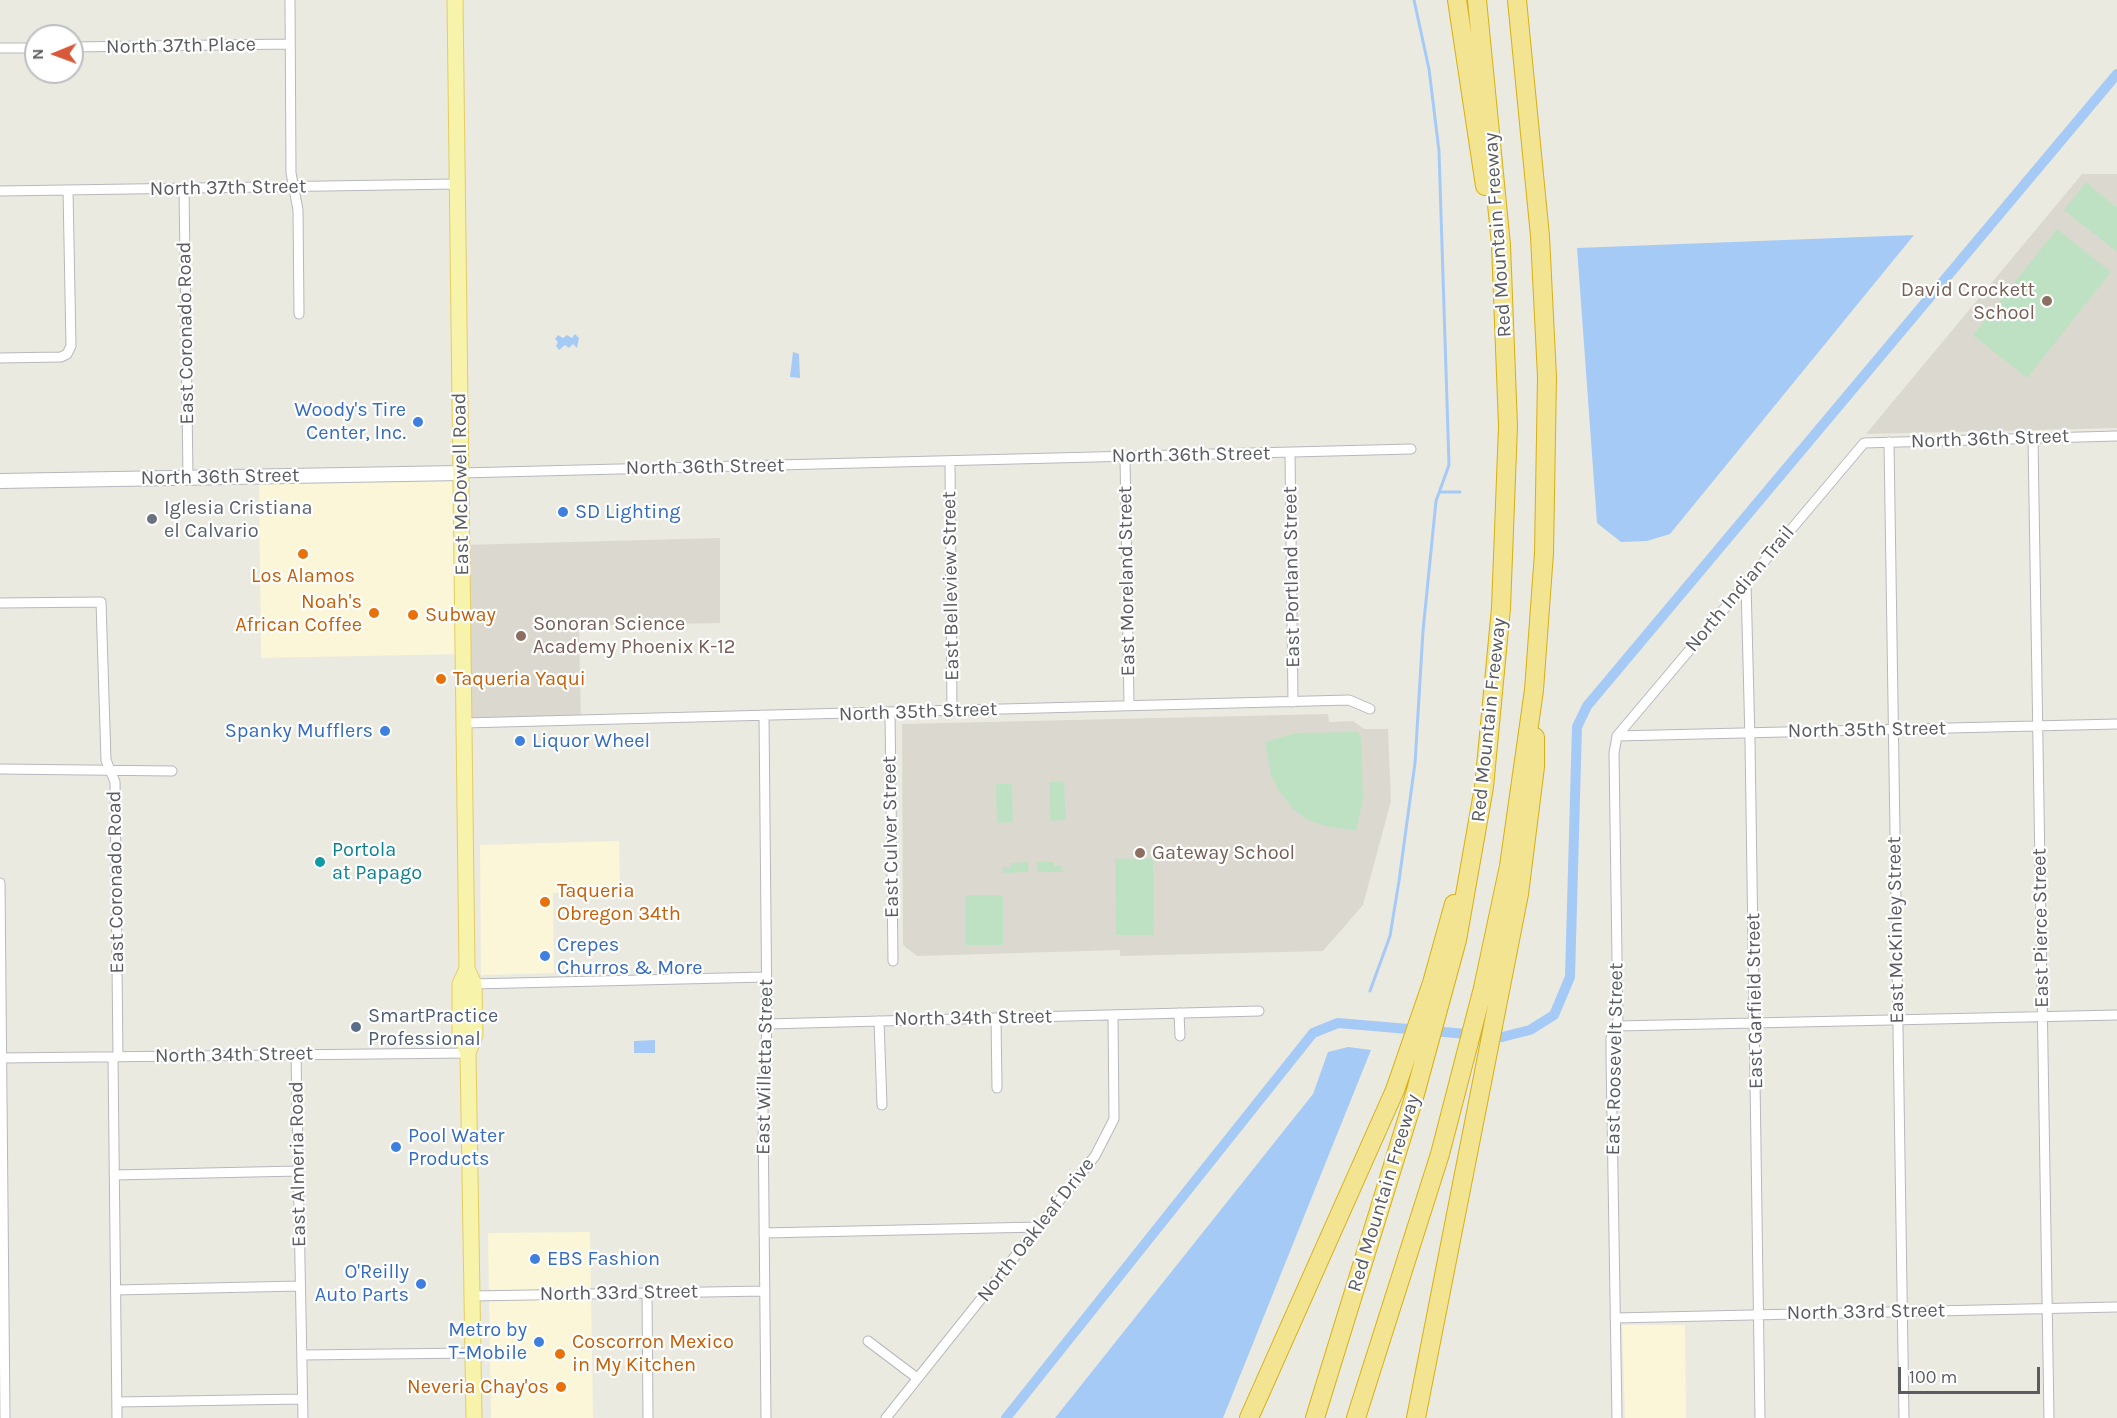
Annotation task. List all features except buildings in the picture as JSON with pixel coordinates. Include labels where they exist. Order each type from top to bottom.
[{"type":"highway","points":[[1457,0],[1481,165],[1503,282]]},
{"type":"highway","name":"Red Mountain Freeway","points":[[1315,1418],[1415,1094],[1455,899],[1475,784],[1491,717],[1501,617],[1507,499],[1508,390],[1503,282],[1477,0]]},
{"type":"highway","name":"Red Mountain Freeway","points":[[1356,1418],[1492,988],[1534,690],[1544,553],[1547,412],[1542,272],[1517,0]]},
{"type":"highway","points":[[1527,96],[1529,0]]},
{"type":"highway","points":[[1249,1418],[1395,1090],[1438,984]]},
{"type":"highway","points":[[1416,1418],[1480,1104],[1492,988]]},
{"type":"main road","name":"East McDowell Road","points":[[454,0],[466,969],[476,1035],[468,1053],[474,1418]]},
{"type":"main road","name":"North 36th Street","points":[[0,481],[461,472]]},
{"type":"street","points":[[290,0],[291,173],[298,210],[299,314]]},
{"type":"street","name":"North 37th Place","points":[[84,47],[291,44]]},
{"type":"street","points":[[0,48],[24,48]]},
{"type":"street","name":"North 37th Street","points":[[0,191],[456,184]]},
{"type":"street","name":"East Coronado Road","points":[[184,189],[188,477]]},
{"type":"street","points":[[0,358],[61,357],[67,354],[70,346],[69,190]]},
{"type":"street","name":"North 36th Street","points":[[1864,443],[2117,436]]},
{"type":"street","name":"East Pierce Street","points":[[2033,438],[2049,1418]]},
{"type":"street","name":"East McKinley Street","points":[[1889,442],[1904,1418]]},
{"type":"street","name":"North Indian Trail","points":[[1617,736],[1864,443]]},
{"type":"street","name":"North 36th Street","points":[[461,472],[1411,449]]},
{"type":"street","name":"East Portland Street","points":[[1290,453],[1293,702]]},
{"type":"street","name":"East Moreland Street","points":[[1125,457],[1129,705]]},
{"type":"street","name":"East Belleview Street","points":[[950,461],[952,712]]},
{"type":"street","name":"East Garfield Street","points":[[1746,583],[1760,1418]]},
{"type":"street","name":"East Coronado Road","points":[[0,603],[101,602],[106,760],[115,782],[114,1175],[117,1418]]},
{"type":"street","name":"North 35th Street","points":[[464,723],[1349,700],[1370,709]]},
{"type":"street","name":"East Culver Street","points":[[890,713],[893,961]]},
{"type":"street","name":"East Willetta Street","points":[[764,716],[767,1024],[763,1110],[766,1418]]},
{"type":"street","name":"North 35th Street","points":[[1617,736],[2117,724]]},
{"type":"street","name":"East Roosevelt Street","points":[[1617,736],[1614,753],[1618,1026],[1611,1038],[1617,1418]]},
{"type":"street","points":[[0,769],[172,771]]},
{"type":"street","points":[[0,883],[5,1418]]},
{"type":"street","points":[[467,984],[766,977]]},
{"type":"street","name":"North 34th Street","points":[[767,1024],[1259,1011]]},
{"type":"street","points":[[1179,1013],[1180,1036]]},
{"type":"street","name":"North Oakleaf Drive","points":[[886,1418],[1095,1156],[1114,1119],[1113,1015]]},
{"type":"street","points":[[1618,1026],[2117,1015]]},
{"type":"street","points":[[996,1018],[997,1088]]},
{"type":"street","points":[[879,1021],[882,1105]]},
{"type":"street","name":"North 34th Street","points":[[1,1058],[468,1053]]},
{"type":"street","name":"East Almeria Road","points":[[296,1054],[303,1418]]},
{"type":"street","points":[[114,1175],[299,1171]]},
{"type":"street","points":[[764,1233],[1039,1227]]},
{"type":"street","points":[[116,1290],[300,1286]]},
{"type":"street","name":"North 33rd Street","points":[[472,1296],[765,1291]]},
{"type":"street","points":[[646,1293],[648,1418]]},
{"type":"street","name":"North 33rd Street","points":[[1615,1318],[2117,1307]]},
{"type":"street","points":[[868,1341],[917,1378]]},
{"type":"street","points":[[302,1355],[473,1353]]},
{"type":"street","points":[[117,1402],[302,1399]]},
{"type":"shaded area","name":"David Crockett School","points":[[2082,174],[2117,174],[2117,428],[1866,434]]},
{"type":"shaded area","points":[[461,473],[463,654],[261,658],[259,475]]},
{"type":"shaded area","name":"Sonoran Science Academy Phoenix K-12","points":[[720,538],[720,623],[579,626],[581,720],[464,723],[462,545]]},
{"type":"shaded area","name":"Gateway School","points":[[1328,714],[1329,722],[1353,721],[1364,729],[1388,729],[1391,801],[1363,905],[1323,951],[1120,956],[1120,950],[917,956],[903,945],[902,724]]},
{"type":"shaded area","points":[[619,841],[620,890],[553,893],[554,973],[481,975],[480,845]]},
{"type":"shaded area","points":[[590,1232],[593,1418],[491,1418],[488,1233]]},
{"type":"shaded area","points":[[1622,1325],[1685,1325],[1686,1418],[1625,1418]]},
{"type":"green space","points":[[2086,182],[2117,208],[2117,252],[2064,210]]},
{"type":"green space","points":[[2057,229],[2111,272],[2027,378],[1973,335]]},
{"type":"green space","points":[[1357,732],[1361,737],[1363,800],[1356,831],[1325,826],[1306,819],[1293,809],[1279,791],[1271,775],[1265,742],[1296,733]]},
{"type":"green space","points":[[1049,782],[1064,782],[1066,820],[1050,821]]},
{"type":"green space","points":[[996,784],[1012,784],[1013,822],[997,823]]},
{"type":"green space","points":[[1153,858],[1154,935],[1116,935],[1115,859]]},
{"type":"green space","points":[[1028,862],[1029,872],[1003,873],[1003,867],[1011,867],[1011,863]]},
{"type":"green space","points":[[1037,862],[1054,862],[1054,866],[1062,866],[1063,872],[1037,872]]},
{"type":"green space","points":[[965,895],[1003,895],[1003,945],[965,945]]},
{"type":"water","points":[[1914,235],[1670,534],[1647,541],[1621,542],[1597,523],[1577,248]]},
{"type":"water","points":[[575,334],[579,338],[577,348],[573,344],[569,348],[565,345],[559,350],[555,339],[558,335],[563,338],[567,335],[572,338]]},
{"type":"water","points":[[793,352],[799,354],[800,378],[790,377]]},
{"type":"water","points":[[655,1040],[655,1053],[634,1053],[634,1041]]},
{"type":"water","points":[[1348,1047],[1371,1050],[1223,1418],[1055,1418],[1313,1094],[1328,1052]]},
{"type":"waterway","points":[[1370,991],[1390,936],[1399,881],[1415,763],[1423,631],[1436,501],[1449,465],[1439,151],[1429,69],[1414,0]]},
{"type":"waterway","points":[[1006,1418],[1313,1033],[1338,1023],[1502,1037],[1530,1030],[1554,1015],[1570,977],[1577,727],[1587,706],[2117,74]]},
{"type":"waterway","points":[[1440,492],[1460,492]]},
{"type":"place","name":"David Crockett School","points":[[2047,301]]},
{"type":"place","name":"Woody's Tire Center, Inc.","points":[[418,422]]},
{"type":"place","name":"SD Lighting","points":[[563,512]]},
{"type":"place","name":"Iglesia Cristiana el Calvario","points":[[152,519]]},
{"type":"place","name":"Los Alamos","points":[[303,554]]},
{"type":"place","name":"Noah's African Coffee","points":[[374,613]]},
{"type":"place","name":"Subway","points":[[413,615]]},
{"type":"place","name":"Sonoran Science Academy Phoenix K-12","points":[[521,636]]},
{"type":"place","name":"Taqueria Yaqui","points":[[441,679]]},
{"type":"place","name":"Spanky Mufflers","points":[[385,731]]},
{"type":"place","name":"Liquor Wheel","points":[[520,741]]},
{"type":"place","name":"Gateway School","points":[[1140,853]]},
{"type":"place","name":"Portola at Papago","points":[[320,862]]},
{"type":"place","name":"Taqueria Obregon 34th","points":[[545,902]]},
{"type":"place","name":"Crepes Churros & More","points":[[545,956]]},
{"type":"place","name":"SmartPractice Professional","points":[[356,1027]]},
{"type":"place","name":"Pool Water Products","points":[[396,1147]]},
{"type":"place","name":"EBS Fashion","points":[[535,1259]]},
{"type":"place","name":"O'Reilly Auto Parts","points":[[421,1284]]},
{"type":"place","name":"Metro by T-Mobile","points":[[539,1342]]},
{"type":"place","name":"Coscorron Mexico in My Kitchen","points":[[560,1354]]},
{"type":"place","name":"Neveria Chay'os","points":[[561,1387]]}]
